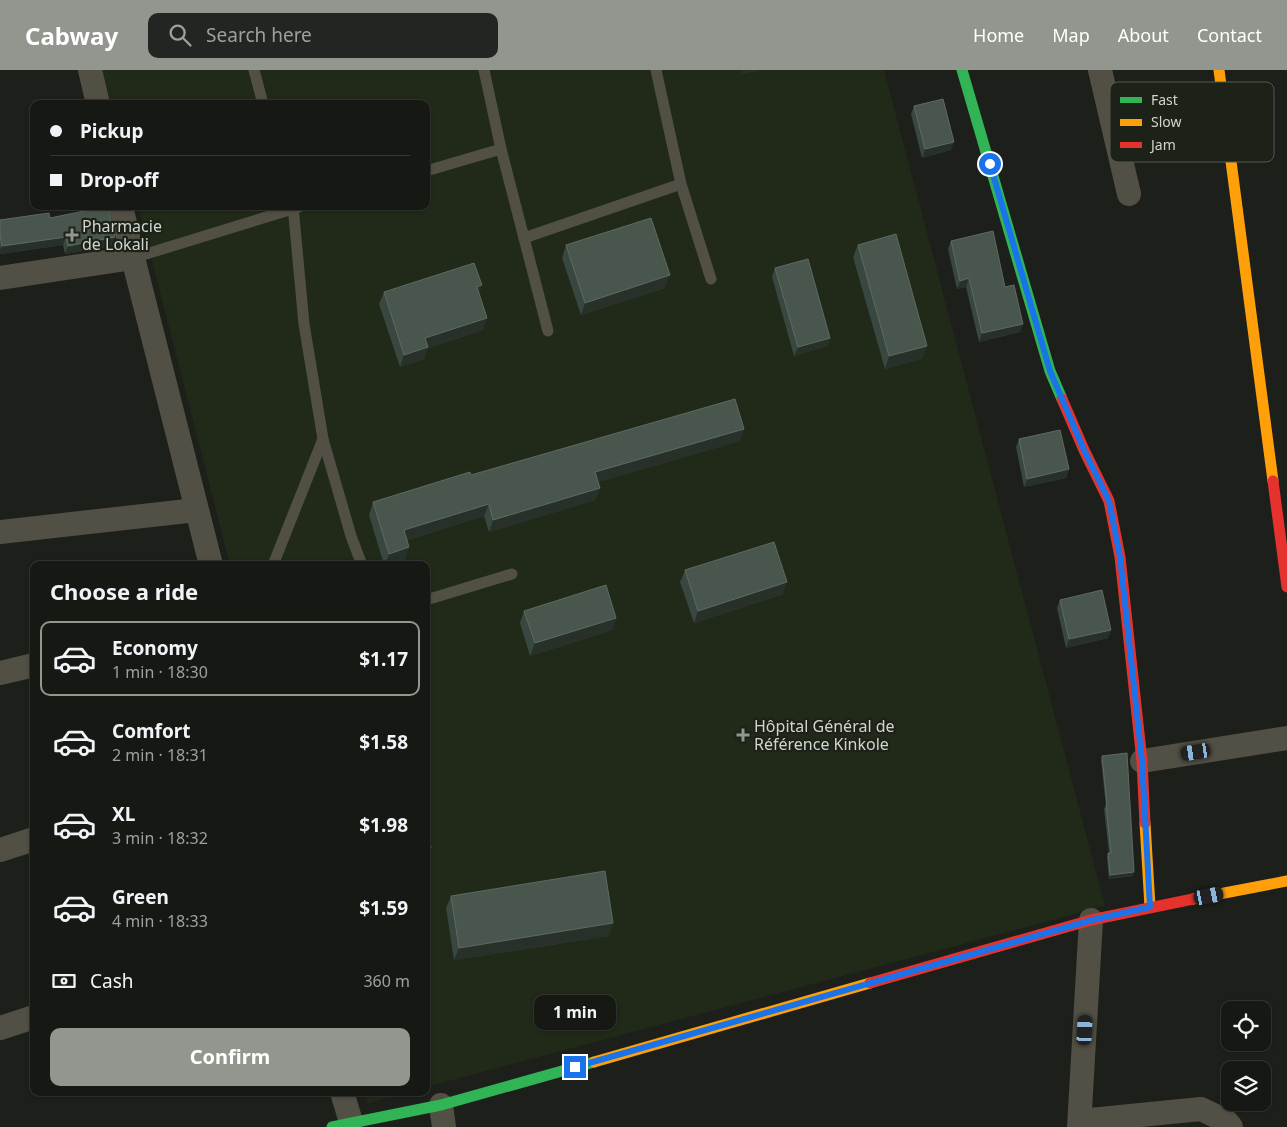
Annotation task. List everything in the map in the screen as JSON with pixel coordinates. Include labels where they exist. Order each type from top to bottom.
[{"type":"street","points":[[90,70],[97,100]]},
{"type":"street","points":[[962,70],[1050,371],[1084,450],[1109,501],[1120,557],[1142,761],[1150,907]]},
{"type":"street","points":[[1100,70],[1110,113]]},
{"type":"street","points":[[1122,162],[1129,194]]},
{"type":"street","points":[[1231,162],[1287,587]]},
{"type":"street","points":[[122,210],[210,561]]},
{"type":"street","points":[[0,278],[133,258]]},
{"type":"street","points":[[0,532],[196,510]]},
{"type":"street","points":[[0,673],[30,666]]},
{"type":"street","points":[[1142,761],[1287,738]]},
{"type":"street","points":[[0,850],[30,840]]},
{"type":"street","points":[[342,1096],[341,1125],[442,1116],[1092,920],[1287,881]]},
{"type":"street","points":[[1092,920],[1079,1124],[1201,1109],[1226,1120],[1231,1127]]},
{"type":"street","points":[[0,1028],[30,1018]]},
{"type":"lane","points":[[254,70],[262,100]]},
{"type":"lane","points":[[484,70],[501,149],[548,331]]},
{"type":"lane","points":[[656,70],[681,184],[711,279]]},
{"type":"lane","points":[[430,169],[501,149]]},
{"type":"lane","points":[[524,238],[681,184]]},
{"type":"lane","points":[[133,258],[286,210]]},
{"type":"lane","points":[[296,210],[304,324],[324,439],[351,536],[360,561]]},
{"type":"lane","points":[[275,561],[324,439]]},
{"type":"lane","points":[[430,599],[512,574]]},
{"type":"shaded area","name":"Hôpital Général de Référence Kinkole","points":[[102,70],[884,70],[1105,906],[430,1086],[430,561],[229,561],[139,210],[430,210],[430,100],[110,100]]},
{"type":"shaded area","points":[[366,1096],[395,1096],[368,1103]]},
{"type":"building","points":[[943,99],[954,142],[925,149],[914,106]]},
{"type":"building","points":[[89,210],[109,210],[115,237],[68,246],[66,237],[2,246],[0,220],[49,213],[50,218]]},
{"type":"building","points":[[651,218],[670,275],[585,303],[566,245]]},
{"type":"building","points":[[993,231],[1005,287],[1014,285],[1023,324],[982,333],[969,278],[960,281],[951,241]]},
{"type":"building","points":[[896,234],[927,346],[889,356],[858,245]]},
{"type":"building","points":[[808,259],[830,338],[798,347],[775,268]]},
{"type":"building","points":[[474,263],[482,285],[477,287],[487,318],[425,338],[428,347],[404,355],[384,292]]},
{"type":"building","points":[[735,399],[744,429],[595,472],[600,488],[493,520],[489,504],[404,530],[409,547],[389,554],[373,502],[470,472],[471,475]]},
{"type":"building","points":[[1060,430],[1069,469],[1027,479],[1019,439]]},
{"type":"building","points":[[774,542],[787,582],[698,611],[685,570]]},
{"type":"building","points":[[606,585],[616,618],[535,643],[524,611]]},
{"type":"building","points":[[1102,590],[1111,630],[1069,639],[1060,600]]},
{"type":"building","points":[[1127,753],[1134,872],[1110,875],[1108,853],[1111,853],[1102,756]]},
{"type":"building","points":[[605,871],[613,923],[459,948],[451,896]]},
{"type":"traffic: fast","points":[[962,70],[1050,371],[1062,399]]},
{"type":"traffic: fast","points":[[332,1127],[441,1105],[594,1062]]},
{"type":"traffic: slow","points":[[1219,70],[1221,82]]},
{"type":"traffic: slow","points":[[1231,162],[1273,481]]},
{"type":"traffic: slow","points":[[1145,823],[1150,907]]},
{"type":"traffic: slow","points":[[1193,899],[1287,881]]},
{"type":"traffic: slow","points":[[594,1062],[870,983]]},
{"type":"traffic: jam","points":[[1062,399],[1109,501],[1120,557],[1142,761],[1145,823]]},
{"type":"traffic: jam","points":[[1273,481],[1287,587]]},
{"type":"traffic: jam","points":[[870,983],[1091,920],[1193,899]]},
{"type":"place","name":"Pharmacie de Lokali","points":[[72,235]]},
{"type":"place","name":"Hôpital Général de Référence Kinkole","points":[[743,735]]},
{"type":"route","points":[[575,1067],[1092,920],[1150,907],[1142,761],[1120,557],[1109,501],[1084,450],[1050,371],[990,164]]}]
